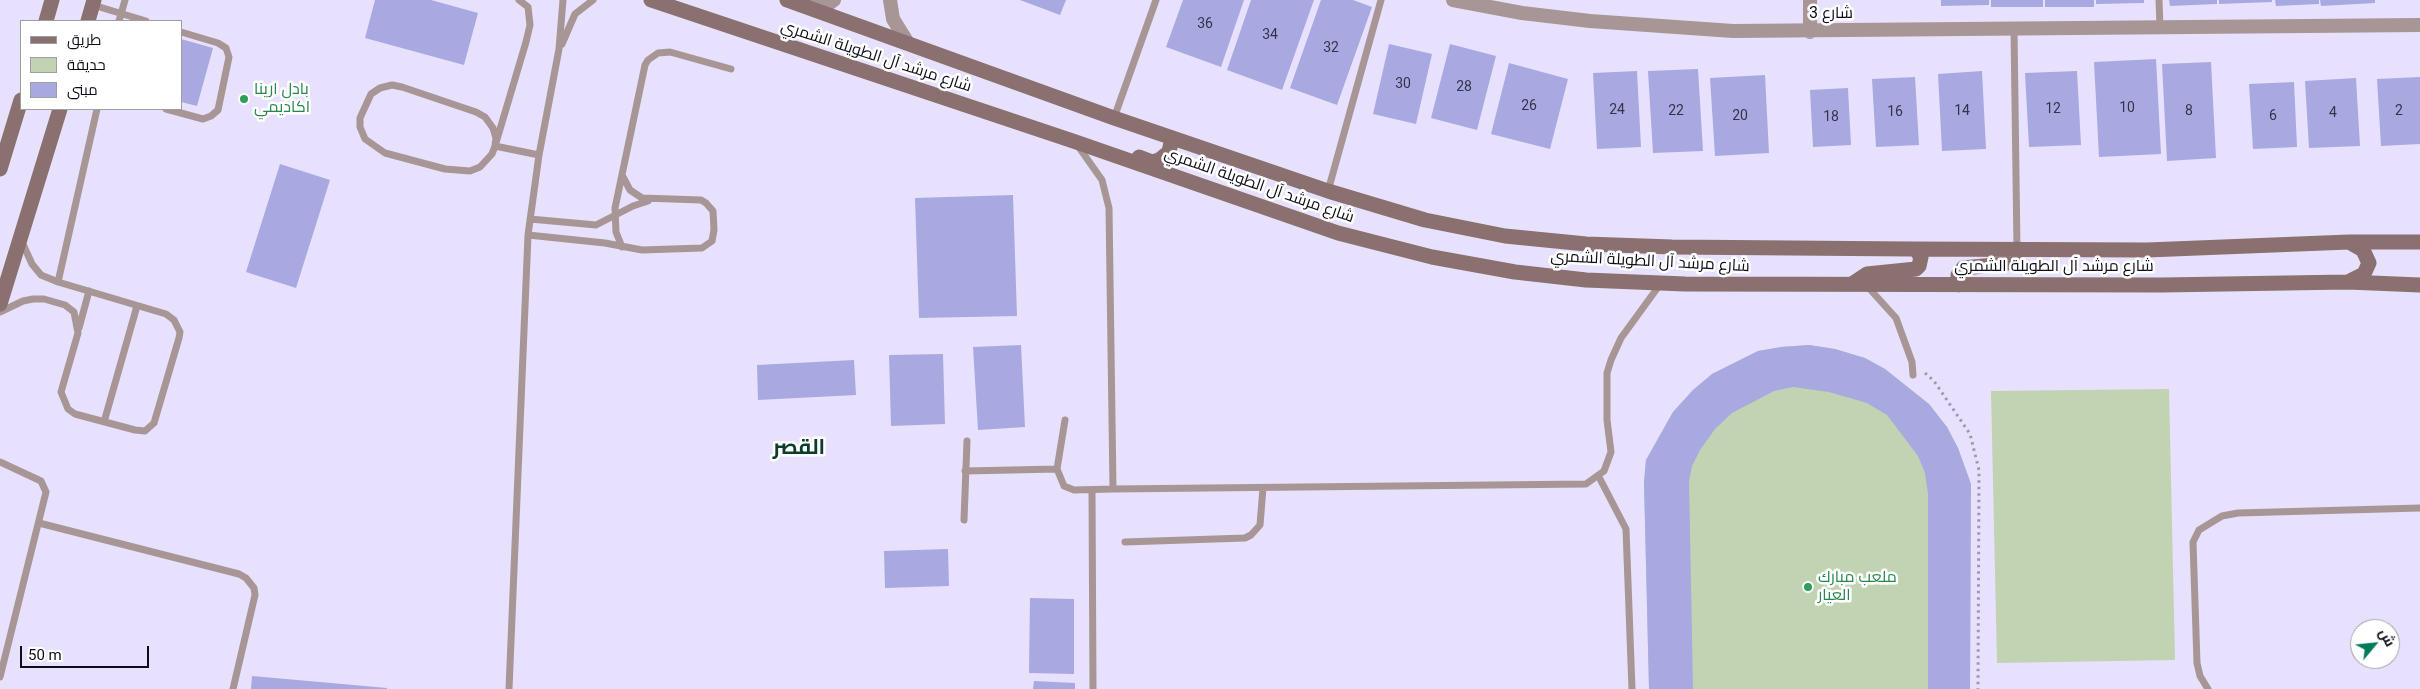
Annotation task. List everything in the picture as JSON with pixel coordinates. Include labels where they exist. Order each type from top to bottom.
[{"type":"main road","points":[[46,20],[52,0]]},
{"type":"main road","name":"شارع مرشد آل الطويلة الشمري","points":[[651,0],[1073,141],[1338,233],[1432,257],[1515,272],[1586,280],[1661,283],[2162,285],[2348,282],[2420,285]]},
{"type":"main road","name":"شارع مرشد آل الطويلة الشمري","points":[[787,0],[1114,118],[1328,191],[1425,220],[1505,236],[1568,242],[1672,247],[1911,249],[2147,250],[2349,242],[2420,242]]},
{"type":"main road","points":[[88,20],[94,2]]},
{"type":"main road","points":[[0,169],[20,103]]},
{"type":"main road","points":[[0,304],[60,110]]},
{"type":"main road","points":[[1073,141],[1102,143],[1152,162],[1159,160],[1169,152],[1172,138]]},
{"type":"main road","points":[[2348,282],[2364,274],[2369,263],[2363,250],[2349,242]]},
{"type":"main road","points":[[1858,284],[1867,274],[1916,269],[1919,266],[1921,257],[1916,250],[1911,249]]},
{"type":"main road","points":[[1959,285],[1958,275],[1963,268],[2006,264],[2013,259],[2016,249]]},
{"type":"street","points":[[803,6],[830,3],[834,0]]},
{"type":"street","points":[[890,0],[894,19],[908,44]]},
{"type":"street","name":"شارع 3","points":[[1454,0],[1522,13],[1590,21],[1732,31],[1810,32],[2420,25]]},
{"type":"street","points":[[1810,0],[1810,32]]},
{"type":"lane","points":[[120,18],[125,0]]},
{"type":"lane","points":[[495,146],[496,138],[493,128],[485,117],[476,112],[402,87],[392,85],[380,88],[372,94],[360,118],[362,133],[371,144],[385,152],[445,169],[470,171],[480,167],[488,161],[495,146],[530,25],[528,6],[519,0]]},
{"type":"lane","points":[[508,689],[528,235],[539,156],[559,49],[563,0]]},
{"type":"lane","points":[[559,49],[575,14],[593,0]]},
{"type":"lane","points":[[1114,118],[1156,0]]},
{"type":"lane","points":[[1328,191],[1381,0]]},
{"type":"lane","points":[[2159,0],[2160,27]]},
{"type":"lane","points":[[94,2],[120,18],[137,20]]},
{"type":"lane","points":[[2014,29],[2016,249]]},
{"type":"lane","points":[[170,110],[203,119],[211,116],[218,110],[229,57],[226,48],[222,45],[182,32]]},
{"type":"lane","points":[[622,247],[616,232],[615,216],[645,65],[648,60],[658,53],[670,52],[731,70]]},
{"type":"lane","points":[[58,282],[97,110]]},
{"type":"lane","points":[[1073,141],[1102,180],[1109,208],[1113,489]]},
{"type":"lane","points":[[495,146],[539,156]]},
{"type":"lane","points":[[528,235],[604,243],[642,250],[695,248],[708,246],[712,241],[714,217],[713,211],[706,203],[701,200],[652,200],[636,195],[630,190],[622,175]]},
{"type":"lane","points":[[530,219],[589,226],[602,223],[633,206],[652,200]]},
{"type":"lane","points":[[20,238],[36,270],[41,275],[89,292],[166,314],[174,320],[180,332],[179,338],[154,423],[145,431],[75,414],[68,409],[63,400],[62,392],[89,292]]},
{"type":"lane","points":[[1065,420],[1057,469],[1064,486],[1074,490],[1586,484],[1599,476],[1608,462],[1610,452],[1607,420],[1607,373],[1610,360],[1624,333],[1661,283]]},
{"type":"lane","points":[[1858,284],[1896,318],[1912,362],[1912,375]]},
{"type":"lane","points":[[0,312],[23,301],[44,299],[65,305],[74,312],[78,333]]},
{"type":"lane","points":[[104,422],[136,306]]},
{"type":"lane","points":[[964,520],[967,440]]},
{"type":"lane","points":[[0,462],[35,477],[45,486],[45,498],[0,677]]},
{"type":"lane","points":[[965,471],[1057,469]]},
{"type":"lane","points":[[1599,476],[1626,529],[1632,689]]},
{"type":"lane","points":[[1125,542],[1245,538],[1251,535],[1260,525],[1263,488]]},
{"type":"lane","points":[[1092,490],[1093,689]]},
{"type":"lane","points":[[2208,689],[2200,676],[2197,663],[2193,542],[2199,530],[2222,516],[2238,513],[2420,508]]},
{"type":"lane","points":[[39,523],[239,574],[246,578],[254,588],[255,595],[233,689]]},
{"type":"path","points":[[1912,362],[1934,381],[1970,434],[1979,470],[1978,689]]},
{"type":"green space","name":"ملعب مبارك العيار","points":[[1809,345],[1835,349],[1865,358],[1885,369],[1929,404],[1947,427],[1958,448],[1971,484],[1970,689],[1649,689],[1644,482],[1646,460],[1673,412],[1693,390],[1712,374],[1758,351]]},
{"type":"green space","points":[[2169,389],[2175,660],[1997,663],[1991,391]]},
{"type":"building","points":[[375,0],[431,0],[478,13],[464,65],[365,38]]},
{"type":"building","points":[[1020,0],[1066,0],[1060,15]]},
{"type":"building","points":[[1183,0],[1244,0],[1221,67],[1166,47]]},
{"type":"building","points":[[1251,0],[1314,0],[1282,90],[1227,70]]},
{"type":"building","points":[[1321,0],[1353,0],[1372,7],[1337,105],[1290,88]]},
{"type":"building","points":[[1941,0],[1989,0],[1989,5],[1941,6]]},
{"type":"building","points":[[1991,0],[2043,0],[2043,7],[1991,7]]},
{"type":"building","points":[[2045,0],[2094,0],[2094,7],[2045,7]]},
{"type":"building","points":[[2096,0],[2144,0],[2144,3],[2096,4]]},
{"type":"building","points":[[2169,0],[2217,0],[2217,4],[2170,6]]},
{"type":"building","points":[[2219,0],[2272,0],[2272,2],[2219,4]]},
{"type":"building","points":[[2275,0],[2319,0],[2319,4],[2276,6]]},
{"type":"building","points":[[2320,0],[2375,0],[2375,3],[2321,6]]},
{"type":"building","points":[[182,39],[213,48],[197,106],[182,102]]},
{"type":"building","points":[[1389,44],[1432,54],[1416,124],[1373,114]]},
{"type":"building","points":[[1450,44],[1496,56],[1477,130],[1431,118]]},
{"type":"building","points":[[2156,59],[2161,154],[2099,157],[2094,62]]},
{"type":"building","points":[[2211,62],[2216,158],[2167,161],[2162,64]]},
{"type":"building","points":[[1509,63],[1568,79],[1550,149],[1491,134]]},
{"type":"building","points":[[1698,69],[1703,151],[1653,153],[1648,71]]},
{"type":"building","points":[[1637,71],[1641,147],[1597,149],[1593,73]]},
{"type":"building","points":[[1982,71],[1986,149],[1942,151],[1938,74]]},
{"type":"building","points":[[2077,71],[2081,145],[2029,147],[2025,73]]},
{"type":"building","points":[[1765,75],[1769,153],[1715,156],[1710,78]]},
{"type":"building","points":[[1915,77],[1919,145],[1876,147],[1872,79]]},
{"type":"building","points":[[2420,77],[2420,144],[2381,146],[2377,79]]},
{"type":"building","points":[[2356,78],[2360,146],[2309,148],[2305,81]]},
{"type":"building","points":[[2294,82],[2297,147],[2253,149],[2249,84]]},
{"type":"building","points":[[1848,88],[1851,145],[1813,147],[1810,90]]},
{"type":"building","points":[[280,164],[330,180],[296,288],[246,272]]},
{"type":"building","points":[[1013,195],[1017,316],[919,318],[915,198]]},
{"type":"building","points":[[1021,345],[1025,427],[978,430],[973,347]]},
{"type":"building","points":[[1809,345],[1835,349],[1865,358],[1885,369],[1929,404],[1947,427],[1958,448],[1971,484],[1970,689],[1928,689],[1928,494],[1925,473],[1918,456],[1887,415],[1867,403],[1829,392],[1793,387],[1774,391],[1732,413],[1715,429],[1700,450],[1692,466],[1689,481],[1693,689],[1649,689],[1644,482],[1646,460],[1673,412],[1693,390],[1712,374],[1758,351]]},
{"type":"building","points":[[943,354],[945,424],[891,426],[889,355]]},
{"type":"building","points":[[854,360],[856,395],[758,400],[757,365]]},
{"type":"building","points":[[948,549],[949,586],[885,588],[884,551]]},
{"type":"building","points":[[1030,598],[1074,599],[1074,674],[1029,673]]},
{"type":"building","points":[[252,676],[387,688],[387,689],[251,689]]},
{"type":"building","points":[[1034,681],[1075,683],[1075,689],[1033,689]]},
{"type":"place","name":"بادل ارينا اكاديمي","points":[[244,99]]},
{"type":"place","name":"ملعب مبارك العيار","points":[[1808,587]]},
{"type":"district","name":"القصر","points":[[799,449]]}]
